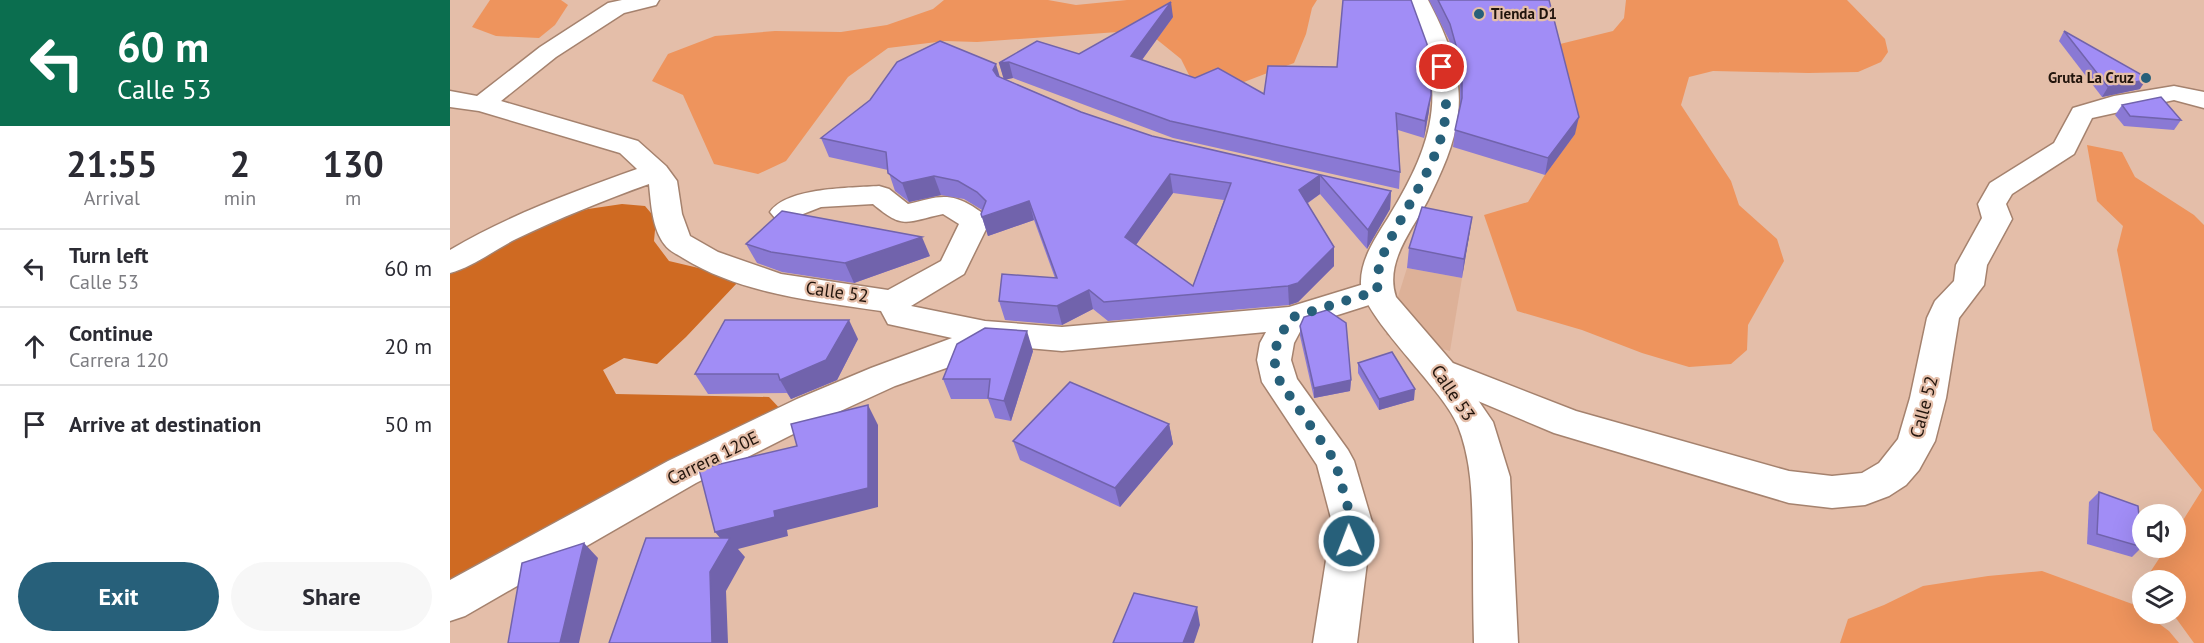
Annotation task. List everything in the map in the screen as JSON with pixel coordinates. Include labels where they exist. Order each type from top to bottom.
[{"type":"street","points":[[482,104],[548,52],[616,8],[648,0]]},
{"type":"street","points":[[1377,291],[1378,272],[1400,200],[1428,168],[1440,137],[1446,111],[1439,50],[1430,23],[1417,0]]},
{"type":"street","name":"Calle 52","points":[[1440,371],[1567,423],[1789,487],[1850,491],[1875,486],[1893,474],[1914,447],[1931,385],[1939,335],[1946,310],[1969,284],[1972,264],[1978,256],[1988,231],[1997,219],[1992,204],[2000,189],[2065,148],[2082,113],[2114,104],[2174,93],[2204,100]]},
{"type":"street","name":"Calle 52","points":[[450,99],[482,104],[629,147],[663,181],[667,214],[677,241],[708,259],[777,284],[893,302],[900,316],[985,333],[1062,339],[1290,318],[1377,291]]},
{"type":"street","points":[[450,263],[486,242],[561,206],[656,172]]},
{"type":"street","points":[[785,212],[816,199],[879,195],[903,214],[948,204],[975,220],[953,267],[893,302]]},
{"type":"street","name":"Calle 53","points":[[1377,291],[1383,303],[1440,371],[1474,422],[1491,477],[1496,643]]},
{"type":"street","points":[[1290,318],[1277,343],[1274,360],[1280,382],[1335,461],[1352,522],[1335,643]]},
{"type":"street","name":"Carrera 120E","points":[[450,602],[682,472],[810,409],[883,377],[957,351],[985,333]]},
{"type":"shaded area","points":[[490,0],[561,0],[568,5],[555,25],[539,38],[496,36],[472,27]]},
{"type":"shaded area","points":[[944,0],[1048,0],[1076,5],[1127,0],[1317,0],[1312,8],[1306,34],[1294,63],[1244,82],[1192,81],[1181,59],[1155,38],[1118,32],[977,42],[945,41],[888,48],[848,77],[786,161],[758,174],[714,164],[683,95],[652,81],[668,54],[715,36],[775,31],[841,32],[887,25],[933,9]]},
{"type":"shaded area","points":[[1626,0],[1847,0],[1885,39],[1888,52],[1881,62],[1858,72],[1713,71],[1689,77],[1681,105],[1731,181],[1739,205],[1777,239],[1784,261],[1748,325],[1747,350],[1731,364],[1689,367],[1642,353],[1582,330],[1517,311],[1484,215],[1528,202],[1546,173],[1556,45],[1613,31],[1624,18]]},
{"type":"shaded area","points":[[2087,145],[2122,152],[2135,177],[2194,215],[2204,225],[2204,643],[2194,643],[2180,624],[2186,624],[2186,570],[2152,570],[2159,558],[2186,558],[2186,515],[2202,490],[2153,430],[2117,250],[2123,226],[2097,201]]},
{"type":"shaded area","points":[[622,204],[645,206],[656,219],[654,241],[669,261],[707,270],[738,282],[657,364],[624,358],[603,370],[616,394],[769,397],[784,413],[450,584],[450,268],[547,220],[588,209]]},
{"type":"shaded area","points":[[1407,268],[1462,278],[1450,351],[1386,335]]},
{"type":"shaded area","points":[[2042,571],[2132,604],[2132,624],[2160,624],[2179,643],[1840,643],[1848,619],[1923,586]]},
{"type":"building","points":[[1343,0],[1411,0],[1427,44],[1431,70],[1431,95],[1425,121],[1396,113],[1400,172],[1170,121],[1009,62],[999,63],[1037,41],[1079,54],[1171,2],[1131,56],[1195,78],[1218,68],[1264,94],[1268,66],[1337,67]]},
{"type":"building","points":[[1438,0],[1549,0],[1579,117],[1548,158],[1455,130],[1462,98],[1462,67],[1450,24]]},
{"type":"building","points":[[2064,31],[2142,75],[2146,80],[2108,87]]},
{"type":"building","points":[[940,41],[996,64],[993,70],[997,76],[1081,112],[1152,136],[1391,191],[1368,230],[1320,175],[1299,190],[1334,247],[1298,283],[1288,286],[1104,302],[1089,290],[1057,306],[999,301],[1002,274],[1057,278],[1029,201],[982,217],[986,201],[977,192],[958,181],[934,176],[902,183],[888,173],[886,152],[821,138],[870,100],[897,62]],"holes":[[[1170,174],[1231,183],[1193,286],[1125,237]]]},
{"type":"building","points":[[2161,97],[2181,120],[2130,116],[2122,105]]},
{"type":"building","points":[[1422,207],[1472,217],[1464,259],[1409,248]]},
{"type":"building","points":[[782,211],[922,237],[845,263],[771,252],[746,244]]},
{"type":"building","points":[[1327,310],[1346,323],[1351,380],[1314,388],[1300,326],[1304,317]]},
{"type":"building","points":[[725,320],[849,320],[826,360],[780,380],[778,374],[695,374]]},
{"type":"building","points":[[985,328],[1027,331],[1004,401],[988,398],[990,379],[943,379],[957,344]]},
{"type":"building","points":[[1392,352],[1415,389],[1379,399],[1358,363]]},
{"type":"building","points":[[1070,382],[1169,424],[1115,488],[1013,441]]},
{"type":"building","points":[[868,405],[868,488],[774,511],[775,517],[715,532],[699,469],[797,446],[791,424]]},
{"type":"building","points":[[2099,492],[2132,504],[2132,544],[2097,534]]},
{"type":"building","points":[[646,538],[730,538],[710,572],[712,643],[609,643]]},
{"type":"building","points":[[584,543],[560,643],[508,643],[522,563]]},
{"type":"building","points":[[1134,593],[1197,607],[1183,643],[1113,643]]},
{"type":"place","name":"Tienda D1","points":[[1479,14]]},
{"type":"place","name":"Gruta La Cruz","points":[[2146,78]]},
{"type":"route","points":[[1349,541],[1352,522],[1335,461],[1280,382],[1274,360],[1277,343],[1290,318],[1377,291],[1379,266],[1388,242],[1411,203],[1440,137],[1446,111],[1442,67]]}]
